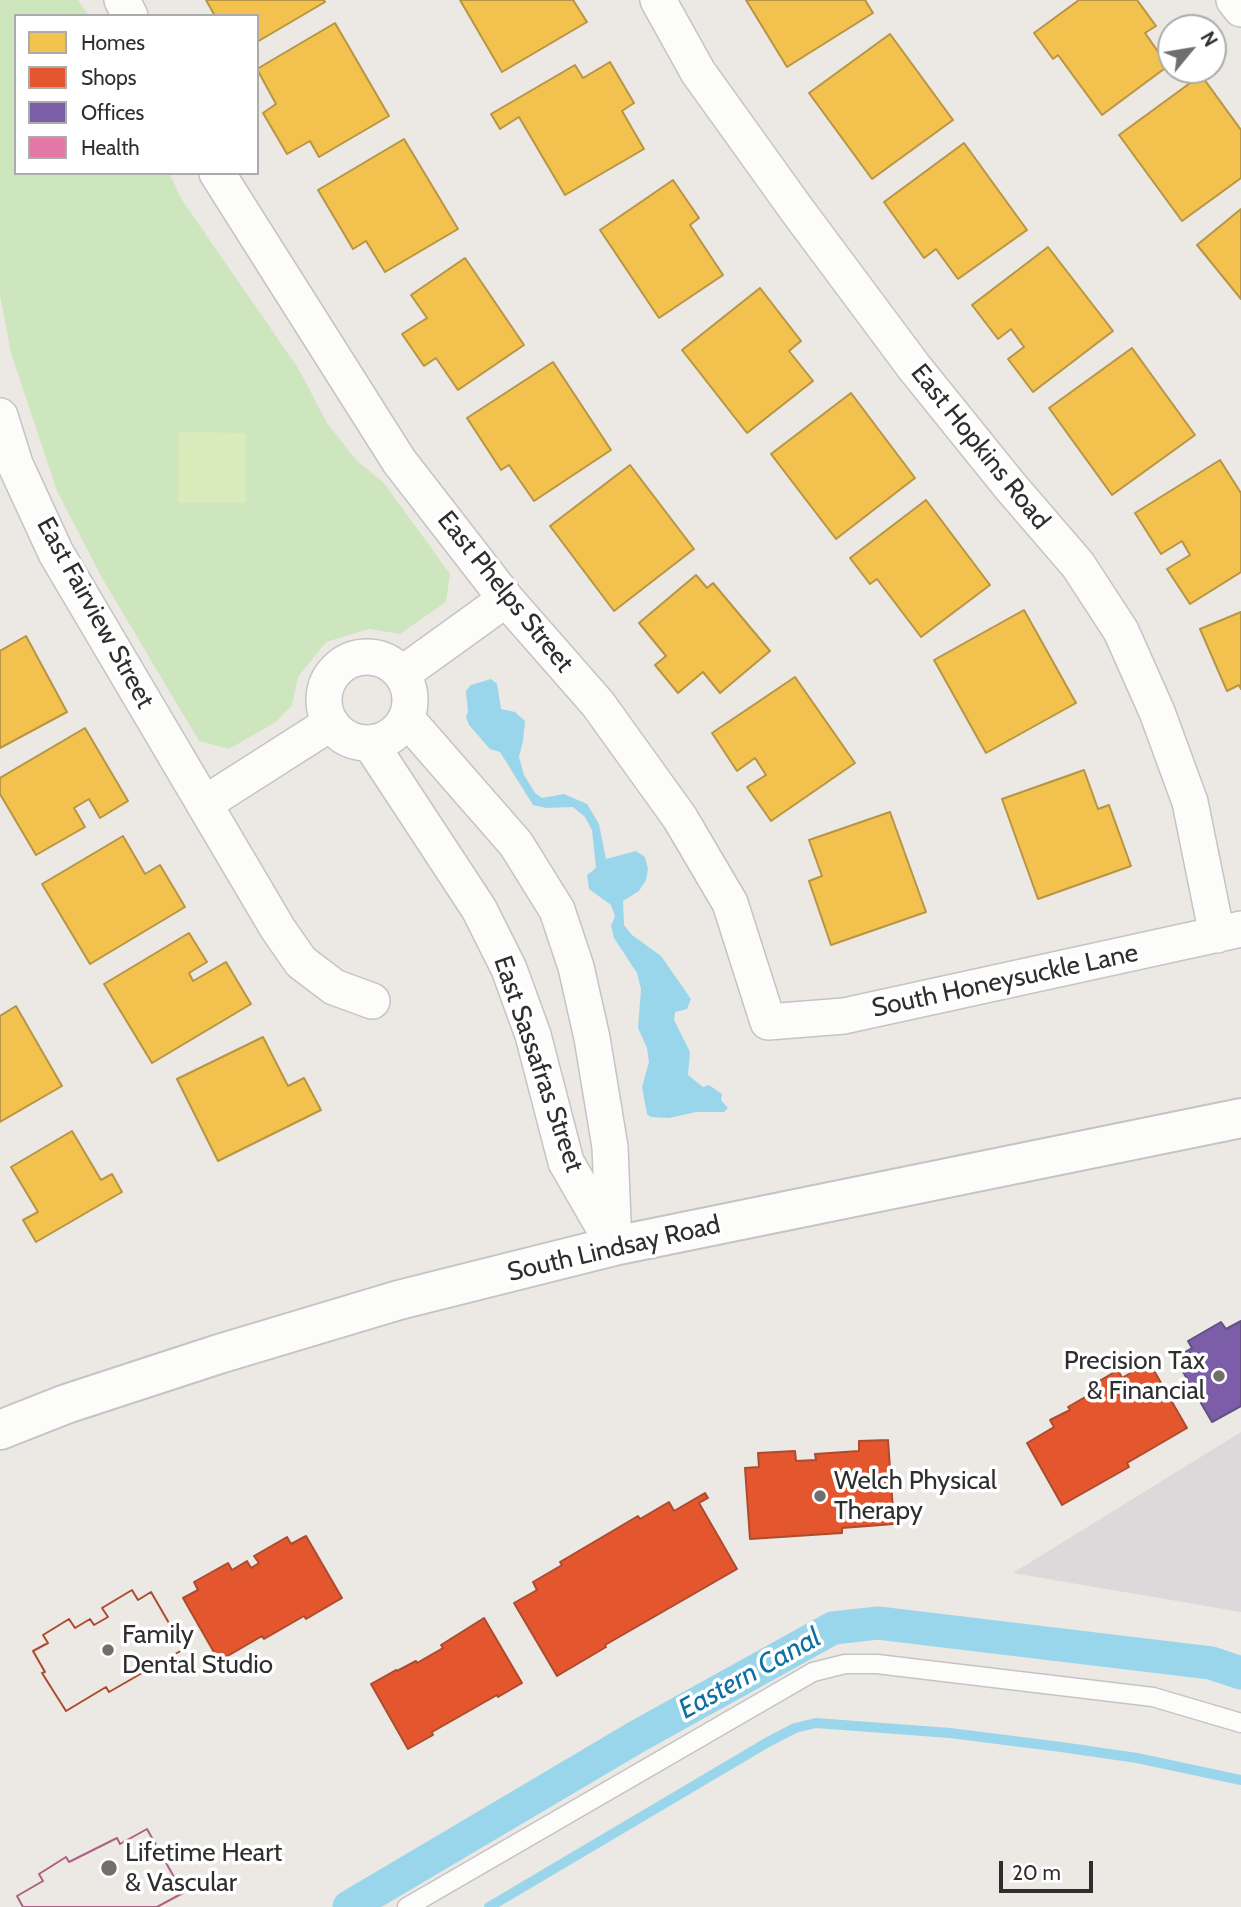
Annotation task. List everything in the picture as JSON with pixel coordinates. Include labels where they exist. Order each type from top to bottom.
[{"type":"main road","name":"South Lindsay Road","points":[[0,1430],[66,1404],[206,1358],[399,1300],[614,1246],[1241,1118]]},
{"type":"street","name":"East Hopkins Road","points":[[658,0],[698,72],[797,210],[914,367],[1078,565],[1121,631],[1157,712],[1190,802],[1229,932]]},
{"type":"street","points":[[1234,0],[1241,9]]},
{"type":"street","name":"East Phelps Street","points":[[218,175],[399,461],[506,599],[598,704],[680,818],[730,903],[768,1022]]},
{"type":"street","name":"East Fairview Street","points":[[0,416],[15,464],[56,553],[301,962],[334,987],[372,1000]]},
{"type":"street","points":[[402,674],[506,599]]},
{"type":"street","points":[[368,657],[381,659],[392,665],[402,674],[410,696],[406,718],[400,728],[381,741],[370,743],[347,738],[331,723],[325,711],[324,698],[333,673],[343,664],[368,657]]},
{"type":"street","name":"East Sassafras Street","points":[[406,718],[516,844],[556,910],[576,967],[592,1038],[610,1147],[614,1246]]},
{"type":"street","points":[[204,804],[331,723]]},
{"type":"street","name":"East Sassafras Street","points":[[370,743],[479,909],[509,969],[533,1035],[566,1162],[614,1246]]},
{"type":"street","name":"South Honeysuckle Lane","points":[[768,1022],[844,1016],[1229,932]]},
{"type":"lane","points":[[407,1907],[813,1672],[845,1664],[877,1664],[1153,1697],[1241,1723]]},
{"type":"shaded area","points":[[1241,1432],[1241,1612],[1013,1573]]},
{"type":"green space","points":[[0,0],[78,0],[88,14],[14,14],[14,175],[170,175],[182,200],[298,368],[327,423],[357,461],[384,483],[450,574],[446,602],[400,634],[369,629],[326,642],[298,677],[292,705],[276,722],[229,749],[199,741],[102,578],[57,491],[11,353],[0,295]]},
{"type":"green space","points":[[178,432],[246,433],[246,503],[178,503]]},
{"type":"water","points":[[491,679],[497,684],[501,709],[515,712],[525,721],[519,757],[524,775],[535,793],[542,798],[564,794],[587,804],[599,824],[606,859],[636,851],[645,857],[648,869],[646,880],[639,891],[623,901],[624,925],[632,935],[661,956],[691,999],[687,1009],[675,1012],[674,1020],[690,1052],[688,1075],[703,1087],[709,1085],[722,1094],[721,1100],[728,1108],[724,1112],[696,1112],[669,1118],[651,1117],[647,1114],[642,1087],[649,1062],[647,1048],[638,1028],[641,989],[637,973],[614,938],[611,926],[615,916],[611,905],[589,889],[587,875],[596,868],[592,830],[585,817],[573,807],[546,808],[533,805],[500,752],[490,749],[469,725],[466,717],[466,691],[471,685]]},
{"type":"building: Homes","points":[[206,0],[325,2],[259,41],[259,14],[214,14]]},
{"type":"building: Homes","points":[[460,0],[573,0],[587,22],[502,72]]},
{"type":"building: Homes","points":[[746,0],[865,0],[873,13],[787,67]]},
{"type":"building: Homes","points":[[1079,0],[1137,0],[1156,26],[1145,33],[1157,50],[1157,74],[1102,115],[1058,55],[1053,59],[1034,33]]},
{"type":"building: Homes","points":[[335,23],[389,116],[319,157],[310,141],[287,154],[263,113],[276,104],[259,68]]},
{"type":"building: Homes","points":[[890,34],[953,120],[872,179],[809,93]]},
{"type":"building: Homes","points":[[610,62],[634,103],[622,111],[644,149],[565,195],[519,117],[500,129],[491,114],[575,65],[583,78]]},
{"type":"building: Homes","points":[[1189,84],[1208,84],[1241,130],[1241,178],[1182,221],[1119,135]]},
{"type":"building: Homes","points":[[404,139],[458,229],[385,272],[366,241],[353,249],[318,190]]},
{"type":"building: Homes","points":[[964,143],[1027,230],[958,279],[936,249],[924,258],[884,202]]},
{"type":"building: Homes","points":[[673,180],[699,218],[690,225],[723,275],[659,318],[600,230]]},
{"type":"building: Homes","points":[[1241,209],[1241,299],[1197,245]]},
{"type":"building: Homes","points":[[1048,247],[1113,331],[1033,392],[1008,359],[1024,347],[1011,329],[998,339],[972,305]]},
{"type":"building: Homes","points":[[465,258],[524,345],[458,390],[436,358],[424,366],[402,334],[427,318],[411,295]]},
{"type":"building: Homes","points":[[760,288],[801,341],[789,351],[813,381],[747,433],[682,350]]},
{"type":"building: Homes","points":[[1132,348],[1195,435],[1112,495],[1049,408]]},
{"type":"building: Homes","points":[[553,362],[611,450],[534,501],[509,465],[501,470],[467,418]]},
{"type":"building: Homes","points":[[851,393],[915,478],[836,539],[771,454]]},
{"type":"building: Homes","points":[[1220,460],[1241,493],[1241,572],[1190,604],[1167,569],[1190,555],[1182,541],[1161,554],[1135,513]]},
{"type":"building: Homes","points":[[630,465],[694,549],[614,611],[550,526]]},
{"type":"building: Homes","points":[[926,500],[990,585],[921,637],[877,579],[870,584],[850,558]]},
{"type":"building: Homes","points":[[696,575],[707,588],[713,583],[770,651],[720,693],[703,672],[678,693],[655,665],[666,656],[639,623]]},
{"type":"building: Homes","points":[[1024,610],[1076,703],[986,753],[934,660]]},
{"type":"building: Homes","points":[[1241,612],[1241,689],[1239,685],[1227,691],[1200,629]]},
{"type":"building: Homes","points":[[26,636],[67,712],[0,748],[0,651]]},
{"type":"building: Homes","points":[[795,677],[855,763],[771,821],[747,787],[766,775],[755,758],[737,771],[712,733]]},
{"type":"building: Homes","points":[[85,728],[128,801],[100,818],[89,799],[74,808],[85,827],[36,855],[0,794],[0,778]]},
{"type":"building: Homes","points":[[1084,770],[1098,809],[1109,805],[1131,866],[1038,899],[1002,799]]},
{"type":"building: Homes","points":[[890,812],[926,912],[831,945],[809,881],[822,876],[809,840]]},
{"type":"building: Homes","points":[[123,836],[145,874],[160,865],[185,907],[90,964],[42,884]]},
{"type":"building: Homes","points":[[189,933],[207,962],[189,973],[193,981],[226,962],[251,1004],[152,1063],[104,984]]},
{"type":"building: Homes","points":[[16,1006],[62,1086],[0,1122],[0,1016]]},
{"type":"building: Homes","points":[[263,1037],[288,1086],[304,1078],[321,1110],[218,1161],[177,1079]]},
{"type":"building: Homes","points":[[72,1131],[101,1180],[112,1174],[122,1192],[36,1242],[23,1220],[38,1212],[11,1167]]},
{"type":"building: Shops","points":[[1149,1362],[1187,1428],[1127,1463],[1129,1467],[1062,1505],[1027,1443],[1054,1427],[1050,1420],[1070,1410],[1068,1407],[1092,1393],[1089,1387],[1118,1370],[1122,1378]]},
{"type":"building: Shops","name":"Welch Physical Therapy","points":[[888,1440],[894,1524],[842,1528],[842,1533],[750,1539],[745,1468],[759,1467],[758,1453],[795,1451],[796,1461],[816,1460],[815,1454],[859,1451],[859,1441]]},
{"type":"building: Shops","points":[[705,1493],[708,1498],[699,1503],[737,1569],[605,1645],[606,1647],[557,1676],[514,1603],[537,1590],[533,1582],[562,1565],[560,1562],[638,1516],[640,1519],[669,1502],[674,1511]]},
{"type":"building: Shops","points":[[306,1536],[342,1598],[264,1639],[262,1636],[219,1661],[183,1598],[198,1590],[194,1582],[228,1563],[232,1570],[247,1561],[251,1568],[259,1563],[254,1556],[287,1537],[291,1544]]},
{"type":"building: Shops","name":"Family Dental Studio","points":[[132,1590],[138,1600],[151,1592],[184,1649],[109,1692],[106,1687],[66,1711],[42,1673],[45,1672],[33,1651],[48,1643],[43,1635],[69,1619],[75,1628],[90,1619],[94,1625],[108,1617],[102,1608]]},
{"type":"building: Shops","name":"Family Dental Studio","points":[[132,1590],[138,1600],[151,1592],[184,1649],[109,1692],[106,1687],[66,1711],[42,1673],[45,1672],[33,1651],[48,1643],[43,1635],[69,1619],[75,1628],[90,1619],[94,1625],[108,1617],[102,1608]]},
{"type":"building: Shops","points":[[484,1618],[522,1683],[432,1732],[433,1735],[408,1749],[371,1684],[443,1648],[441,1645]]},
{"type":"building: Offices","points":[[1241,1321],[1241,1406],[1212,1422],[1175,1358],[1192,1348],[1188,1341],[1221,1322],[1226,1329]]},
{"type":"building: Health","name":"Lifetime Heart & Vascular","points":[[147,1829],[183,1893],[157,1907],[23,1907],[17,1896],[43,1881],[39,1874],[66,1857],[69,1862],[117,1838],[120,1844]]},
{"type":"building: Health","name":"Lifetime Heart & Vascular","points":[[147,1829],[183,1893],[157,1907],[23,1907],[17,1896],[43,1881],[39,1874],[66,1857],[69,1862],[117,1838],[120,1844]]},
{"type":"waterway","name":"Eastern Canal","points":[[349,1907],[638,1736],[833,1628],[878,1623],[1211,1663],[1241,1673]]},
{"type":"waterway","points":[[489,1907],[768,1742],[795,1728],[816,1723],[950,1733],[1061,1747],[1137,1758],[1241,1780]]},
{"type":"place","name":"Precision Tax & Financial","points":[[1219,1376]]},
{"type":"place","name":"Welch Physical Therapy","points":[[820,1496]]},
{"type":"place","name":"Family Dental Studio","points":[[108,1650]]},
{"type":"place","name":"Lifetime Heart & Vascular","points":[[109,1868]]}]
